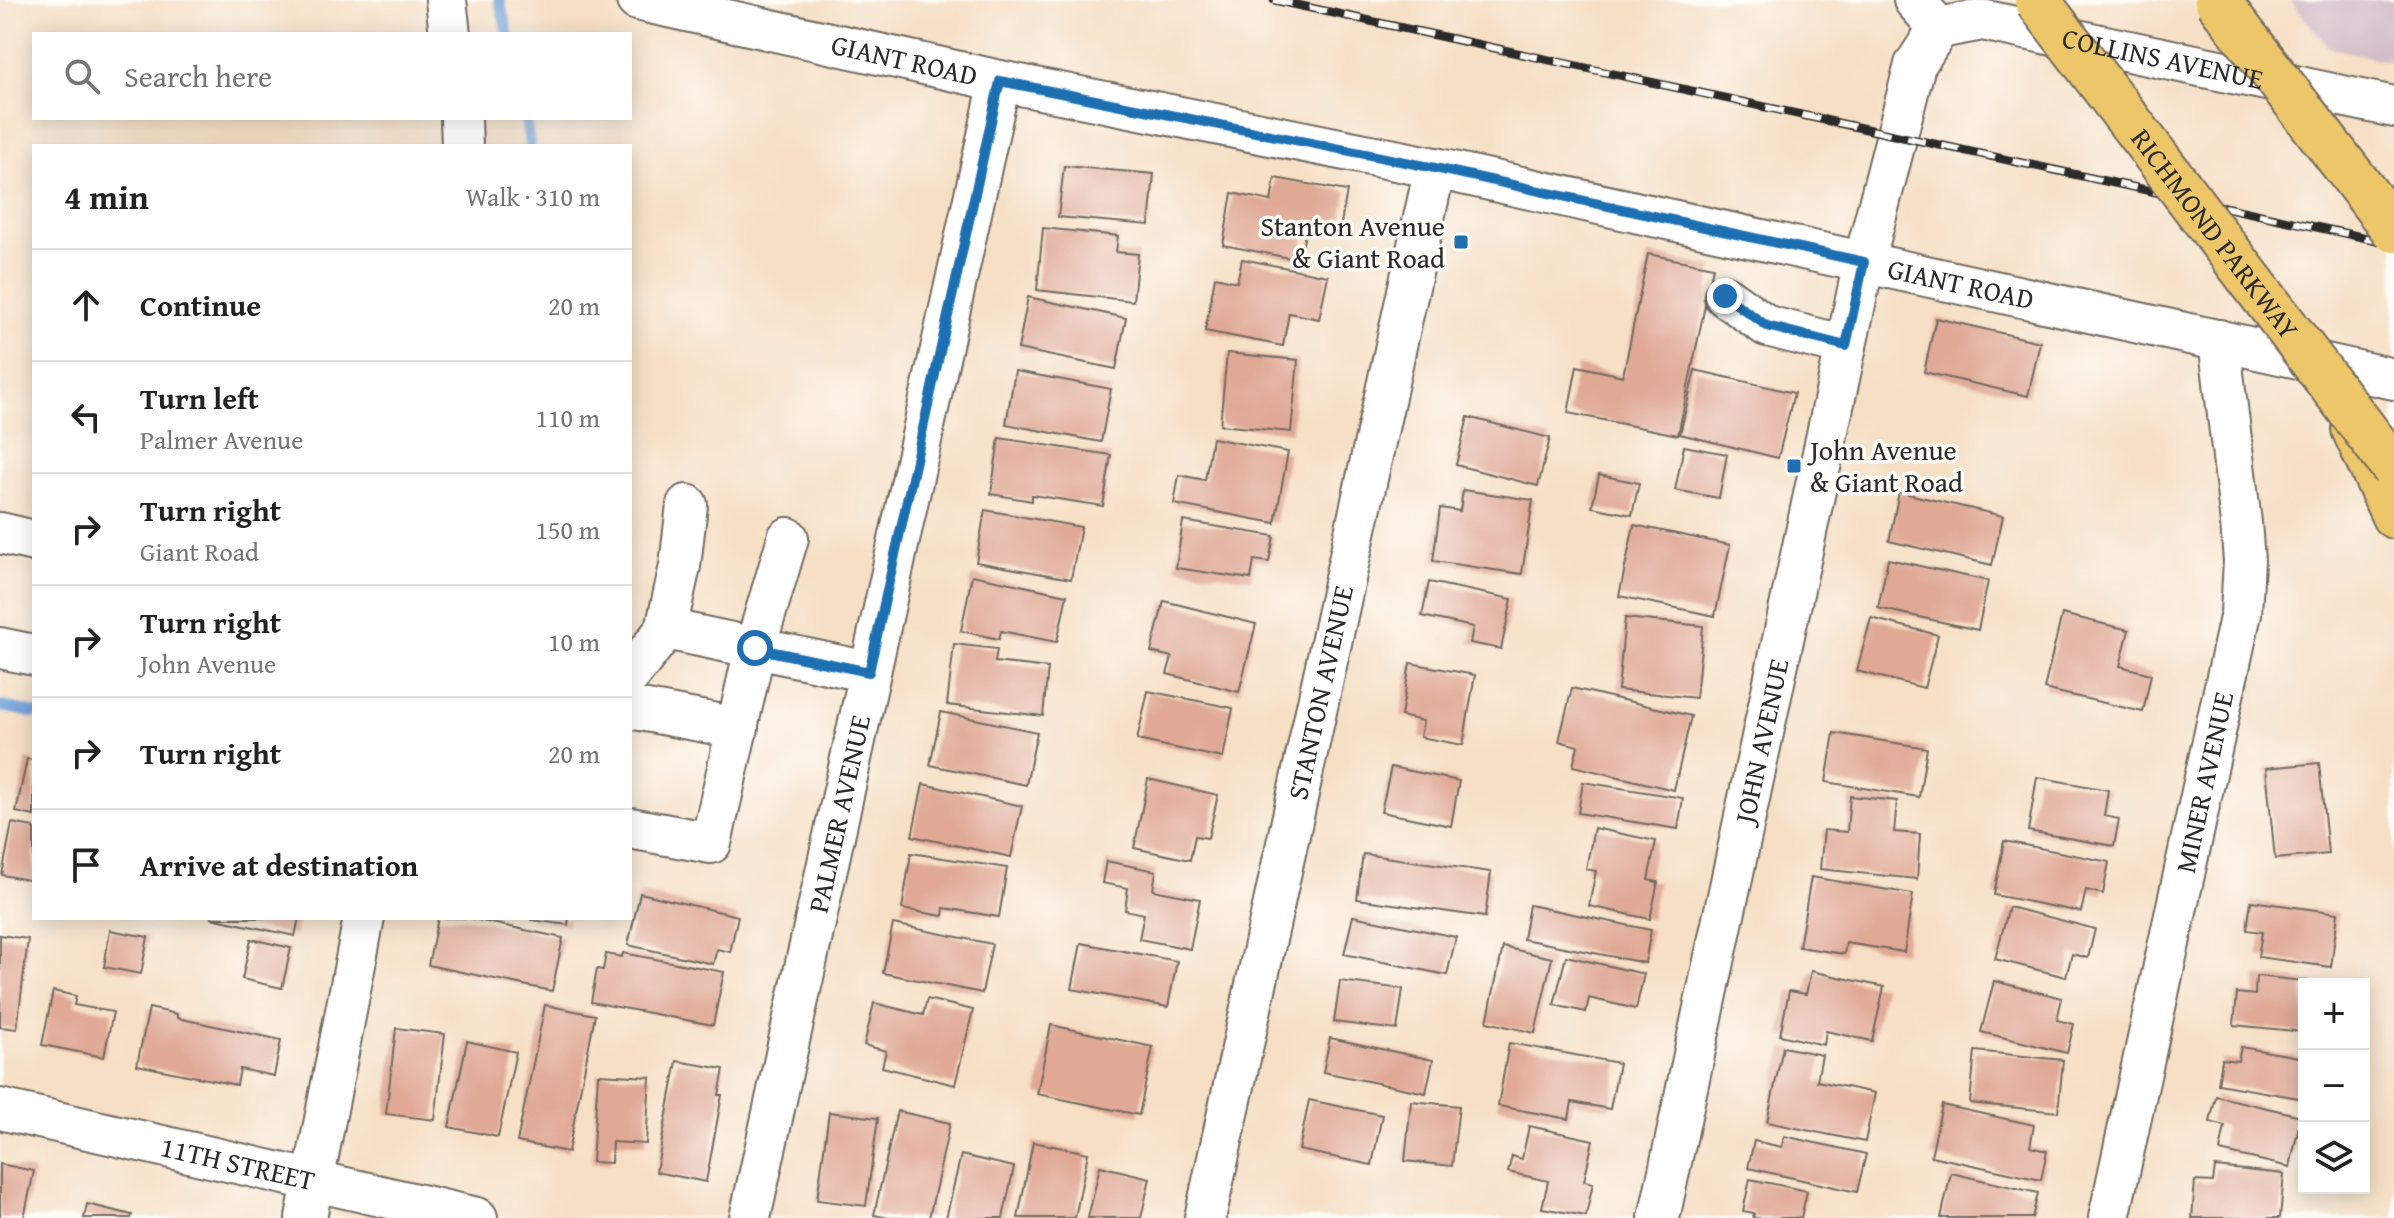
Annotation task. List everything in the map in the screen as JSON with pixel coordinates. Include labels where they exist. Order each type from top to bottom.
[{"type":"highway","name":"RICHMOND PARKWAY","points":[[2037,0],[2394,468]]},
{"type":"highway","points":[[2217,0],[2394,230]]},
{"type":"highway","points":[[2337,390],[2394,516]]},
{"type":"street","points":[[446,0],[450,32]]},
{"type":"street","name":"GIANT ROAD","points":[[637,0],[1000,81],[1435,168],[2394,379]]},
{"type":"street","name":"COLLINS AVENUE","points":[[1864,262],[1927,14],[1982,20],[2394,107]]},
{"type":"street","name":"PALMER AVENUE","points":[[750,1218],[1000,81]]},
{"type":"street","points":[[461,120],[462,144]]},
{"type":"street","name":"STANTON AVENUE","points":[[1205,1218],[1435,168]]},
{"type":"street","name":"JOHN AVENUE","points":[[1659,1218],[1864,262]]},
{"type":"street","points":[[1725,296],[1767,326],[1846,346]]},
{"type":"street","name":"MINER AVENUE","points":[[2109,1218],[2241,613],[2244,561],[2241,523],[2219,340]]},
{"type":"street","points":[[632,672],[666,629],[680,566],[687,505]]},
{"type":"street","points":[[0,533],[32,541]]},
{"type":"street","points":[[632,828],[711,843],[755,648],[788,538]]},
{"type":"street","points":[[666,629],[869,672]]},
{"type":"street","points":[[0,648],[32,655]]},
{"type":"street","points":[[632,708],[738,728]]},
{"type":"street","points":[[310,1199],[364,920]]},
{"type":"street","name":"11TH STREET","points":[[0,1109],[310,1199],[477,1218]]},
{"type":"shaded area","points":[[2290,0],[2394,0],[2394,63],[2328,47]]},
{"type":"building","points":[[1064,166],[1154,174],[1149,225],[1058,217]]},
{"type":"building","points":[[1275,178],[1347,191],[1339,234],[1306,228],[1300,260],[1223,245],[1232,193],[1271,201]]},
{"type":"building","points":[[1043,228],[1118,236],[1116,252],[1138,254],[1133,301],[1037,290]]},
{"type":"building","points":[[1648,254],[1713,267],[1678,435],[1568,413],[1577,366],[1623,376]]},
{"type":"building","points":[[1242,259],[1328,276],[1319,319],[1289,313],[1283,346],[1205,331],[1215,277],[1237,282]]},
{"type":"building","points":[[1028,297],[1126,318],[1116,369],[1018,349]]},
{"type":"building","points":[[1936,318],[2040,342],[2028,396],[1924,372]]},
{"type":"building","points":[[1227,353],[1298,360],[1291,432],[1220,425]]},
{"type":"building","points":[[1695,370],[1794,393],[1778,458],[1680,434]]},
{"type":"building","points":[[1015,371],[1111,389],[1101,442],[1006,424]]},
{"type":"building","points":[[1468,417],[1550,438],[1538,486],[1456,465]]},
{"type":"building","points":[[999,438],[1111,455],[1103,506],[1032,495],[1032,501],[991,494]]},
{"type":"building","points":[[1212,438],[1288,452],[1275,523],[1174,504],[1179,475],[1205,480]]},
{"type":"building","points":[[1684,446],[1727,454],[1719,498],[1675,490]]},
{"type":"building","points":[[1599,475],[1639,483],[1632,515],[1592,507]]},
{"type":"building","points":[[1463,490],[1533,500],[1522,574],[1433,561],[1440,508],[1460,511]]},
{"type":"building","points":[[1899,492],[2003,516],[1992,565],[1889,541]]},
{"type":"building","points":[[985,510],[1081,527],[1071,579],[976,562]]},
{"type":"building","points":[[1183,521],[1274,536],[1269,562],[1254,560],[1251,579],[1176,568]]},
{"type":"building","points":[[1634,525],[1730,545],[1715,616],[1619,596]]},
{"type":"building","points":[[1888,559],[1988,581],[1978,630],[1878,608]]},
{"type":"building","points":[[972,575],[1067,595],[1057,642],[1001,631],[999,639],[961,631]]},
{"type":"building","points":[[1429,582],[1512,599],[1501,649],[1470,643],[1473,627],[1422,616]]},
{"type":"building","points":[[1164,601],[1256,624],[1239,692],[1167,674],[1172,657],[1151,652]]},
{"type":"building","points":[[2062,614],[2129,630],[2120,666],[2151,674],[2143,712],[2044,689]]},
{"type":"building","points":[[1625,618],[1703,626],[1696,698],[1618,690]]},
{"type":"building","points":[[1871,618],[1938,635],[1924,688],[1857,671]]},
{"type":"building","points":[[954,644],[997,649],[995,662],[1048,668],[1043,716],[947,705]]},
{"type":"building","points":[[1410,663],[1475,675],[1463,745],[1420,737],[1423,721],[1401,716]]},
{"type":"building","points":[[1572,688],[1691,716],[1674,790],[1573,766],[1578,746],[1559,741]]},
{"type":"building","points":[[1148,691],[1233,708],[1223,758],[1137,740]]},
{"type":"building","points":[[941,712],[1037,732],[1026,785],[930,765]]},
{"type":"building","points":[[1834,733],[1927,748],[1919,797],[1826,782]]},
{"type":"building","points":[[27,759],[32,760],[32,816],[16,812]]},
{"type":"building","points":[[2319,763],[2328,854],[2275,859],[2266,768]]},
{"type":"building","points":[[1391,767],[1459,781],[1451,826],[1381,812]]},
{"type":"building","points":[[2037,777],[2108,790],[2104,816],[2119,819],[2114,846],[2028,831]]},
{"type":"building","points":[[1148,779],[1218,795],[1208,838],[1195,836],[1190,860],[1134,848]]},
{"type":"building","points":[[1583,782],[1683,798],[1678,829],[1578,813]]},
{"type":"building","points":[[923,784],[1022,806],[1011,857],[912,836]]},
{"type":"building","points":[[1850,796],[1897,801],[1894,832],[1920,834],[1917,879],[1820,869],[1824,830],[1847,832]]},
{"type":"building","points":[[12,823],[32,827],[32,881],[2,875]]},
{"type":"building","points":[[1594,828],[1656,841],[1648,880],[1658,882],[1650,919],[1589,906],[1596,871],[1586,869]]},
{"type":"building","points":[[2004,841],[2109,862],[2103,894],[2086,890],[2081,912],[1994,895]]},
{"type":"building","points":[[911,853],[1007,868],[999,917],[944,908],[943,916],[902,909]]},
{"type":"building","points":[[1363,854],[1491,872],[1485,917],[1357,899]]},
{"type":"building","points":[[1106,861],[1156,871],[1153,890],[1200,899],[1190,949],[1139,939],[1144,914],[1125,910],[1128,888],[1102,883]]},
{"type":"building","points":[[1811,877],[1913,894],[1904,952],[1846,943],[1844,954],[1799,947]]},
{"type":"building","points":[[640,893],[738,916],[730,952],[717,949],[713,964],[628,945]]},
{"type":"building","points":[[2251,901],[2338,913],[2331,967],[2258,957],[2262,932],[2247,930]]},
{"type":"building","points":[[1529,905],[1651,930],[1645,963],[1523,939]]},
{"type":"building","points":[[2009,907],[2095,929],[2088,958],[2072,954],[2066,977],[1995,959]]},
{"type":"building","points":[[1353,916],[1456,937],[1447,975],[1344,954]]},
{"type":"building","points":[[220,920],[299,920],[295,936]]},
{"type":"building","points":[[438,920],[478,920],[563,938],[552,991],[428,965]]},
{"type":"building","points":[[531,920],[569,920],[568,925]]},
{"type":"building","points":[[893,924],[992,944],[982,993],[883,973]]},
{"type":"building","points":[[110,930],[148,937],[141,974],[104,967]]},
{"type":"building","points":[[0,935],[28,939],[17,1029],[0,1027]]},
{"type":"building","points":[[251,939],[291,948],[282,988],[242,979]]},
{"type":"building","points":[[1081,943],[1177,961],[1168,1007],[1072,989]]},
{"type":"building","points":[[1503,947],[1552,958],[1535,1033],[1487,1022]]},
{"type":"building","points":[[623,953],[724,972],[713,1025],[591,1002],[597,969],[603,970],[606,954],[622,957]]},
{"type":"building","points":[[1566,956],[1644,974],[1636,1009],[1589,998],[1586,1012],[1554,1005]]},
{"type":"building","points":[[1811,971],[1884,987],[1872,1041],[1826,1031],[1824,1045],[1780,1035],[1789,991],[1806,994]]},
{"type":"building","points":[[2256,976],[2298,980],[2298,1031],[2234,1025],[2237,993],[2255,995]]},
{"type":"building","points":[[1340,981],[1403,989],[1397,1030],[1334,1022]]},
{"type":"building","points":[[1994,981],[2062,998],[2057,1020],[2074,1024],[2067,1053],[1981,1032]]},
{"type":"building","points":[[53,991],[76,996],[74,1005],[113,1012],[104,1057],[42,1045]]},
{"type":"building","points":[[927,999],[973,1010],[955,1085],[882,1067],[886,1051],[864,1045],[874,1003],[923,1015]]},
{"type":"building","points":[[545,1005],[595,1015],[568,1152],[517,1142]]},
{"type":"building","points":[[149,1008],[177,1014],[177,1018],[281,1040],[274,1076],[240,1069],[237,1085],[137,1065]]},
{"type":"building","points":[[1051,1025],[1153,1047],[1139,1115],[1037,1094]]},
{"type":"building","points":[[396,1028],[445,1034],[435,1120],[386,1114]]},
{"type":"building","points":[[1330,1038],[1433,1060],[1426,1093],[1323,1072]]},
{"type":"building","points":[[467,1041],[516,1052],[498,1137],[449,1127]]},
{"type":"building","points":[[1509,1043],[1619,1063],[1610,1109],[1572,1102],[1569,1119],[1498,1106]]},
{"type":"building","points":[[1783,1047],[1822,1055],[1817,1081],[1875,1093],[1865,1142],[1767,1122]]},
{"type":"building","points":[[2241,1047],[2298,1057],[2298,1098],[2218,1084],[2222,1059],[2238,1061]]},
{"type":"building","points":[[1975,1051],[2063,1060],[2058,1112],[1970,1103]]},
{"type":"building","points":[[677,1061],[724,1069],[706,1182],[656,1172]]},
{"type":"building","points":[[598,1074],[650,1077],[646,1144],[612,1142],[611,1163],[592,1162]]},
{"type":"building","points":[[2216,1096],[2298,1115],[2290,1167],[2220,1151],[2225,1126],[2210,1122]]},
{"type":"building","points":[[1309,1100],[1382,1115],[1372,1165],[1299,1150]]},
{"type":"building","points":[[1411,1101],[1459,1106],[1452,1166],[1405,1161]]},
{"type":"building","points":[[1942,1105],[2034,1125],[2030,1147],[2047,1151],[2041,1180],[1931,1156]]},
{"type":"building","points":[[897,1111],[950,1123],[929,1218],[874,1215]]},
{"type":"building","points":[[829,1112],[878,1118],[866,1206],[817,1200]]},
{"type":"building","points":[[1529,1126],[1593,1140],[1584,1181],[1593,1183],[1586,1216],[1542,1208],[1548,1181],[1508,1172],[1512,1156],[1522,1159]]},
{"type":"building","points":[[1784,1136],[1866,1154],[1857,1192],[1748,1168],[1754,1141],[1782,1147]]},
{"type":"building","points":[[1033,1142],[1088,1153],[1075,1218],[1018,1218]]},
{"type":"building","points":[[961,1155],[1014,1167],[1003,1218],[946,1218]]},
{"type":"building","points":[[0,1164],[34,1171],[24,1218],[0,1218]]},
{"type":"building","points":[[1100,1166],[1150,1178],[1141,1218],[1088,1218]]},
{"type":"building","points":[[2215,1167],[2284,1174],[2280,1218],[2192,1218],[2195,1181],[2213,1182]]},
{"type":"building","points":[[1951,1173],[2038,1193],[2032,1218],[1941,1218]]},
{"type":"building","points":[[1750,1179],[1807,1191],[1801,1218],[1753,1218],[1754,1213],[1743,1211]]},
{"type":"building","points":[[87,1204],[132,1215],[131,1218],[84,1218]]},
{"type":"waterway","points":[[499,0],[507,32]]},
{"type":"waterway","points":[[525,120],[530,144]]},
{"type":"waterway","points":[[0,706],[32,713]]},
{"type":"railway","points":[[1274,0],[2394,244]]},
{"type":"place","name":"Stanton Avenue & Giant Road","points":[[1461,242]]},
{"type":"place","name":"John Avenue & Giant Road","points":[[1794,466]]},
{"type":"route","points":[[755,648],[869,672],[1000,81],[1435,168],[1864,262],[1846,346],[1767,326],[1725,296]]}]
